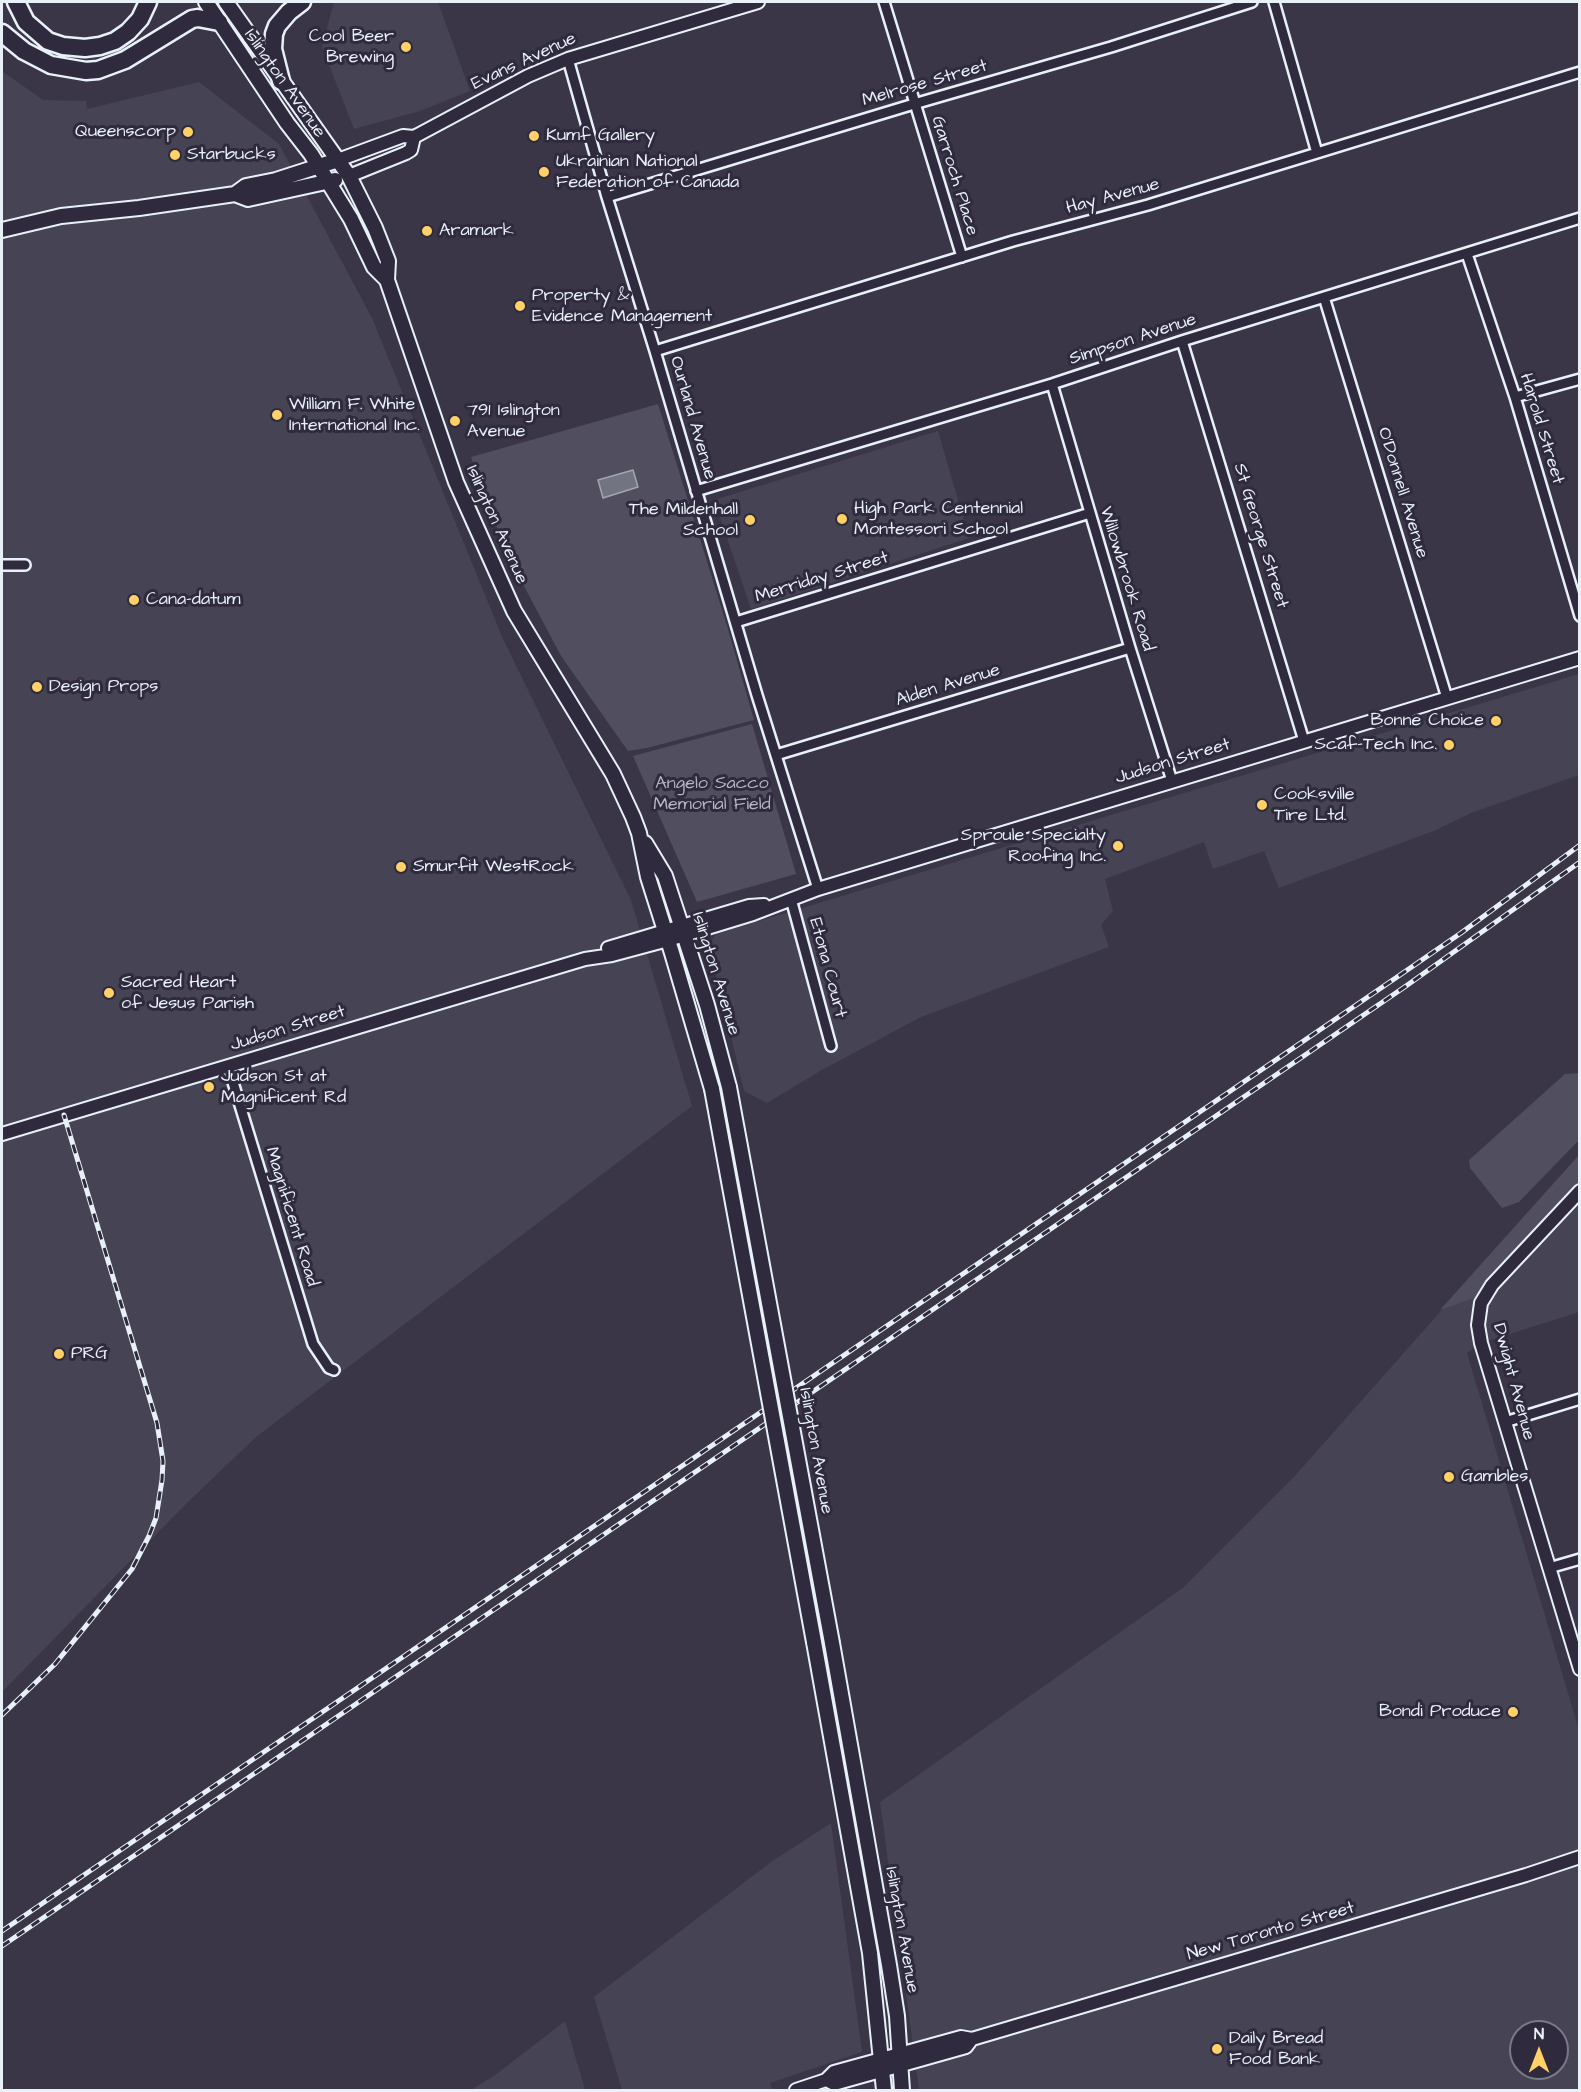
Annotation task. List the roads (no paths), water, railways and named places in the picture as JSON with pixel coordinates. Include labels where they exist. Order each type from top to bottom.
[{"type":"highway","points":[[16,2],[26,22],[48,41],[63,46],[85,48],[115,41],[128,32],[140,19],[148,2]]},
{"type":"highway","points":[[281,81],[273,49],[274,34],[288,12],[302,2]]},
{"type":"highway","points":[[2,33],[24,51],[51,65],[86,71],[98,70],[125,60],[192,19],[219,22]]},
{"type":"main road","name":"Islington Avenue","points":[[206,2],[329,182],[351,219],[374,267],[387,280]]},
{"type":"main road","name":"Islington Avenue","points":[[226,2],[350,176],[375,228],[388,261],[387,280],[456,482],[514,611],[613,774],[639,833],[665,876],[707,1005],[729,1087],[861,1803],[889,1965],[901,2059],[902,2091]]},
{"type":"main road","name":"Evans Avenue","points":[[2,230],[61,216],[236,194],[246,186],[276,180],[338,160]]},
{"type":"main road","name":"Evans Avenue","points":[[236,194],[248,199],[350,176]]},
{"type":"main road","name":"Islington Avenue","points":[[639,833],[648,876],[711,1089],[870,1953],[884,2091]]},
{"type":"street","name":"Evans Avenue","points":[[338,160],[403,136],[414,137],[528,76],[568,59],[758,2]]},
{"type":"street","name":"Garroch Place","points":[[884,2],[962,257]]},
{"type":"street","name":"Melrose Street","points":[[607,197],[1111,47],[1252,2]]},
{"type":"street","points":[[1274,2],[1317,153]]},
{"type":"street","name":"Ourland Avenue","points":[[568,59],[607,197],[818,889]]},
{"type":"street","name":"Hay Avenue","points":[[655,351],[1013,241],[1148,206],[1580,72]]},
{"type":"street","name":"Evans Avenue","points":[[350,176],[411,150],[414,137]]},
{"type":"street","name":"Simpson Avenue","points":[[696,491],[1052,384],[1182,341],[1580,218]]},
{"type":"street","name":"Harold Street","points":[[1467,254],[1515,398],[1580,616]]},
{"type":"street","name":"O'Donnell Avenue","points":[[1324,297],[1447,698]]},
{"type":"street","name":"St George Street","points":[[1182,341],[1304,741]]},
{"type":"street","points":[[1515,398],[1580,378]]},
{"type":"street","name":"Willowbrook Road","points":[[1052,384],[1172,782]]},
{"type":"street","name":"Merriday Street","points":[[736,622],[1090,513]]},
{"type":"street","points":[[2,566],[25,565]]},
{"type":"street","name":"Alden Avenue","points":[[776,755],[1130,648]]},
{"type":"street","name":"Judson Street","points":[[2,1134],[585,959],[611,947],[753,914],[818,889],[1580,658]]},
{"type":"street","name":"Etona Court","points":[[792,899],[831,1046]]},
{"type":"street","name":"Magnificent Road","points":[[228,1066],[313,1344],[329,1368],[334,1370]]},
{"type":"street","name":"Dwight Avenue","points":[[1580,1191],[1492,1285],[1479,1310],[1479,1335],[1580,1668]]},
{"type":"street","points":[[1505,1422],[1580,1399]]},
{"type":"street","points":[[1549,1568],[1580,1559]]},
{"type":"street","name":"New Toronto Street","points":[[796,2091],[825,2080],[834,2084],[901,2059],[966,2047],[972,2039],[1527,1875],[1580,1857]]},
{"type":"water","points":[[633,470],[638,487],[603,498],[598,480]]},
{"type":"railway","points":[[2,1931],[1400,975],[1580,845]]},
{"type":"railway","points":[[2,1946],[1406,986],[1580,862]]},
{"type":"railway","points":[[2,1715],[55,1664],[132,1569],[156,1518],[162,1480],[163,1461],[157,1423],[64,1115]]},
{"type":"place","name":"Cool Beer Brewing","points":[[406,47]]},
{"type":"place","name":"Queenscorp","points":[[188,132]]},
{"type":"place","name":"Kumf Gallery","points":[[534,136]]},
{"type":"place","name":"Starbucks","points":[[175,155]]},
{"type":"place","name":"Ukrainian National Federation of Canada","points":[[544,172]]},
{"type":"place","name":"Aramark","points":[[427,231]]},
{"type":"place","name":"Property & Evidence Management","points":[[520,306]]},
{"type":"place","name":"William F. White International Inc.","points":[[277,415]]},
{"type":"place","name":"791 Islington Avenue","points":[[455,421]]},
{"type":"place","name":"High Park Centennial Montessori School","points":[[842,519]]},
{"type":"place","name":"The Mildenhall School","points":[[750,520]]},
{"type":"place","name":"Cana-datum","points":[[134,600]]},
{"type":"place","name":"Design Props","points":[[37,687]]},
{"type":"place","name":"Bonne Choice","points":[[1496,721]]},
{"type":"place","name":"Scaf-Tech Inc.","points":[[1449,745]]},
{"type":"place","name":"Cooksville Tire Ltd.","points":[[1262,805]]},
{"type":"place","name":"Sproule Specialty Roofing Inc.","points":[[1118,846]]},
{"type":"place","name":"Smurfit WestRock","points":[[401,867]]},
{"type":"place","name":"Sacred Heart of Jesus Parish","points":[[109,993]]},
{"type":"place","name":"Judson St at Magnificent Rd","points":[[209,1087]]},
{"type":"place","name":"PRG","points":[[59,1354]]},
{"type":"place","name":"Gambles","points":[[1449,1477]]},
{"type":"place","name":"Bondi Produce","points":[[1513,1712]]},
{"type":"place","name":"Daily Bread Food Bank","points":[[1217,2049]]},
{"type":"park label","name":"Angelo Sacco Memorial Field","points":[[712,794]]}]
